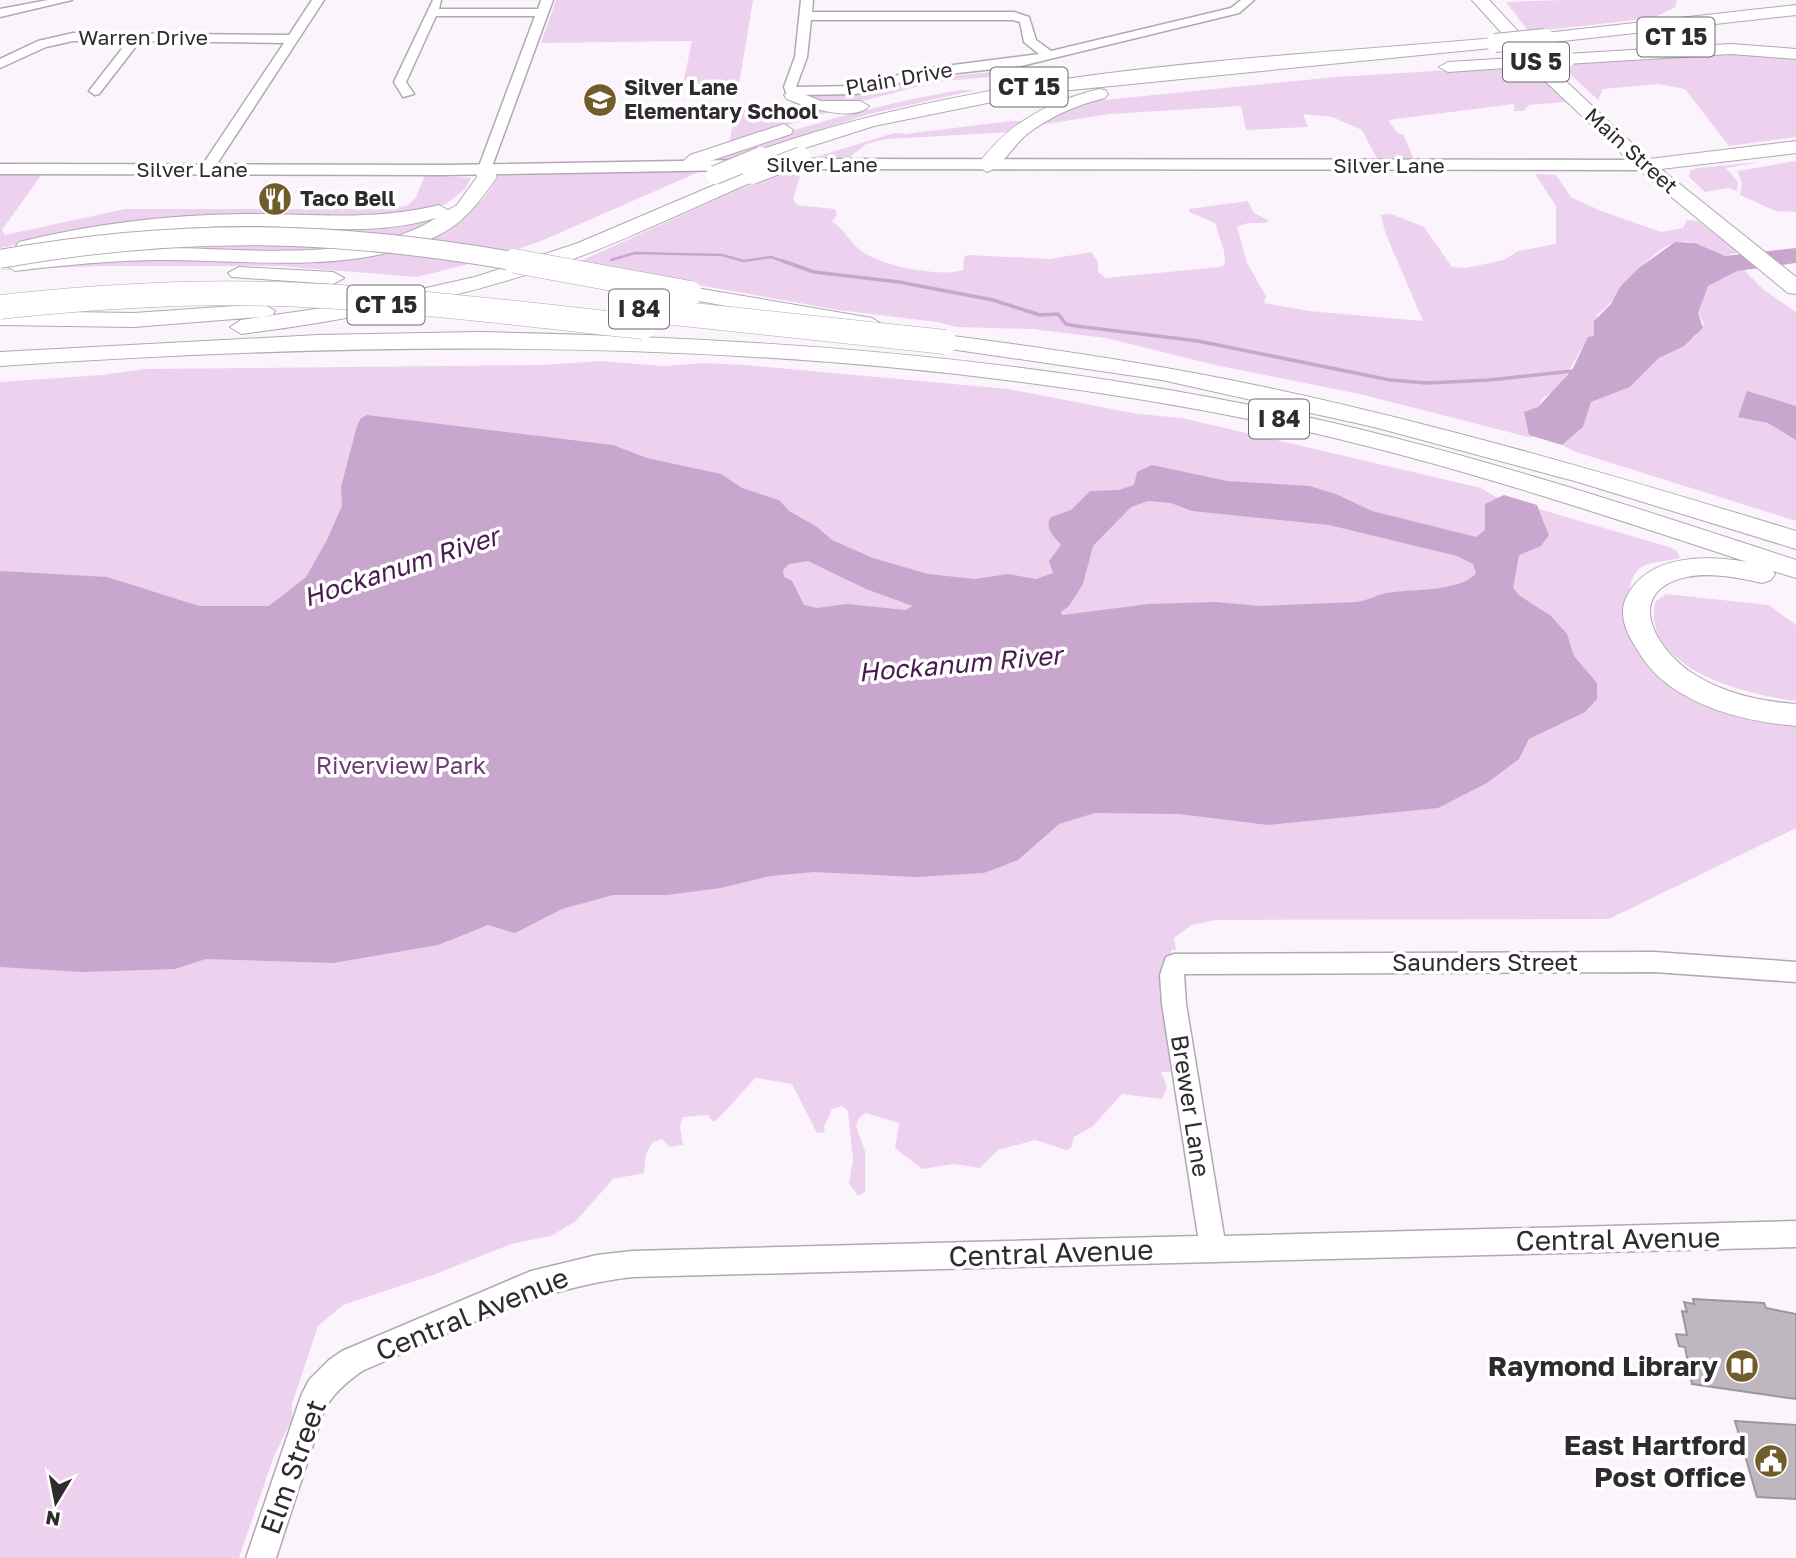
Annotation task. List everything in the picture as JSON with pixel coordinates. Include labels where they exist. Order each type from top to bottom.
[{"type":"highway","points":[[1480,0],[1493,0]]},
{"type":"highway","name":"Main Street","points":[[1480,0],[1560,86],[1789,275]]},
{"type":"highway","name":"Main Street","points":[[1493,0],[1652,164]]},
{"type":"highway","points":[[1432,68],[1648,24],[1674,15],[1683,5]]},
{"type":"highway","name":"CT 15","points":[[1552,45],[1796,10]]},
{"type":"highway","name":"CT 15","points":[[0,318],[106,320],[198,317],[286,308],[388,290],[466,272],[547,246],[715,175],[801,156],[908,123],[988,106],[1069,93],[1504,53],[1521,40],[1552,45],[1697,34],[1796,21]]},
{"type":"highway","points":[[1552,45],[1731,49],[1796,54]]},
{"type":"highway","name":"CT 15","points":[[0,351],[278,323],[426,296],[562,256],[757,165],[884,116],[987,94],[1074,82],[1305,60],[1504,53]]},
{"type":"highway","points":[[688,166],[697,159],[860,106],[910,91],[957,82],[1305,60]]},
{"type":"highway","points":[[1231,78],[1405,70]]},
{"type":"highway","points":[[987,166],[1037,118],[1059,104],[1100,94],[1190,82]]},
{"type":"highway","points":[[791,93],[818,106],[860,106]]},
{"type":"highway","points":[[1652,164],[1796,147]]},
{"type":"highway","points":[[0,252],[129,255],[343,253],[378,248],[427,232],[460,214],[480,191],[487,177],[485,169]]},
{"type":"highway","points":[[0,267],[112,230],[207,221],[407,220],[438,211],[460,199],[485,169]]},
{"type":"highway","points":[[0,258],[163,237],[247,234],[335,237],[429,249],[946,338]]},
{"type":"highway","name":"I 84","points":[[0,278],[161,272],[333,278],[946,338],[1100,361],[1247,388],[1418,428],[1796,540]]},
{"type":"highway","points":[[0,307],[124,296],[260,293],[366,300],[876,351],[1044,378]]},
{"type":"highway","name":"I 84","points":[[0,359],[195,346],[383,340],[533,339],[700,344],[880,359],[1044,378],[1196,402],[1377,441],[1537,486],[1796,569]]},
{"type":"highway","points":[[0,371],[262,355],[700,344]]},
{"type":"highway","points":[[1796,582],[1723,568],[1681,569],[1659,577],[1648,585],[1640,596],[1635,614],[1637,628],[1648,650],[1668,670],[1690,686],[1739,706],[1796,715]]},
{"type":"main road","name":"Silver Lane","points":[[0,169],[1652,164]]},
{"type":"street","points":[[0,13],[66,0]]},
{"type":"street","points":[[206,170],[318,0]]},
{"type":"street","points":[[408,94],[400,82],[438,0]]},
{"type":"street","points":[[791,93],[801,57],[807,0]]},
{"type":"street","name":"Plain Drive","points":[[791,93],[856,90],[922,73],[1000,65],[1232,12],[1244,7],[1248,0]]},
{"type":"street","points":[[432,12],[544,6],[485,169]]},
{"type":"street","points":[[805,16],[1014,16],[1025,20],[1030,42],[1048,55]]},
{"type":"street","points":[[95,91],[138,36]]},
{"type":"street","name":"Warren Drive","points":[[0,64],[34,47],[62,39],[138,36],[292,39]]},
{"type":"street","name":"Saunders Street","points":[[1174,964],[1654,962],[1796,972]]},
{"type":"street","name":"Brewer Lane","points":[[1174,964],[1174,1004],[1213,1249]]},
{"type":"street","name":"Central Avenue","points":[[329,1378],[352,1361],[493,1300],[563,1275],[597,1268],[1796,1234]]},
{"type":"street","name":"Elm Street","points":[[261,1558],[311,1406],[329,1378]]},
{"type":"green space","points":[[556,0],[753,0],[739,84],[683,84],[692,41],[541,43]]},
{"type":"green space","points":[[1677,0],[1675,7],[1653,18],[1529,32],[1506,2]]},
{"type":"green space","points":[[1732,53],[1796,59],[1796,137],[1729,146],[1685,89],[1658,84],[1603,89],[1598,100],[1558,63]]},
{"type":"green space","points":[[1530,65],[1566,102],[1529,105],[1524,111],[1514,111],[1514,104],[1388,120],[1398,134],[1403,134],[1415,161],[1378,161],[1362,130],[1332,117],[1303,114],[1308,127],[1246,130],[1241,106],[1110,114],[1039,125],[1046,119],[1094,101],[1336,77]]},
{"type":"green space","points":[[1016,70],[1034,73],[934,82],[852,104],[825,104],[801,94],[859,93],[916,79]]},
{"type":"green space","points":[[961,90],[976,90],[869,114],[726,161],[711,161],[709,157],[865,110]]},
{"type":"green space","points":[[792,101],[829,112],[729,144],[736,107],[789,108]]},
{"type":"green space","points":[[1023,121],[1012,132],[887,139],[866,144],[850,157],[809,159],[894,133],[905,134]]},
{"type":"green space","points":[[1796,161],[1796,212],[1775,211],[1740,195],[1742,183],[1737,171]]},
{"type":"green space","points":[[1760,162],[1726,168],[1738,182],[1737,191],[1729,188],[1705,192],[1689,177],[1691,170],[1698,168]]},
{"type":"green space","points":[[701,171],[541,241],[498,256],[412,242],[456,222],[485,197],[499,176]]},
{"type":"green space","points":[[789,172],[800,176],[793,200],[797,205],[835,209],[837,215],[832,221],[866,254],[892,265],[924,271],[963,270],[964,257],[968,255],[1050,259],[1091,252],[1098,262],[1098,272],[1106,278],[1219,267],[1225,265],[1224,251],[1215,223],[1189,212],[1189,209],[1248,201],[1254,213],[1268,220],[1267,223],[1248,223],[1237,227],[1247,263],[1266,296],[1264,303],[1309,311],[1423,321],[1385,232],[1381,215],[1391,214],[1424,227],[1452,267],[1465,268],[1504,260],[1518,251],[1556,244],[1556,206],[1535,174],[1556,175],[1571,197],[1601,211],[1661,232],[1683,228],[1687,220],[1698,221],[1739,252],[1725,256],[1694,243],[1679,242],[1653,255],[1597,315],[1594,336],[1588,338],[1559,387],[1542,399],[1529,435],[1535,437],[1364,395],[1215,365],[1106,338],[1032,329],[956,327],[937,322],[838,310],[576,263],[769,176]]},
{"type":"green space","points":[[0,174],[42,174],[2,230],[5,235],[125,209],[383,209],[407,206],[416,197],[425,175],[471,178],[465,189],[446,204],[405,217],[231,216],[43,239],[0,248]]},
{"type":"green space","points":[[444,213],[408,236],[130,233],[179,227]]},
{"type":"green space","points":[[373,244],[236,252],[99,247]]},
{"type":"green space","points":[[379,251],[481,261],[417,277],[278,266],[102,266],[0,270],[60,262]]},
{"type":"green space","points":[[1737,263],[1764,290],[1796,312],[1796,521],[1573,451],[1562,445],[1583,427],[1591,402],[1630,387],[1659,358],[1695,337],[1704,324],[1698,313],[1705,289]]},
{"type":"green space","name":"Riverview Park","points":[[601,361],[664,366],[703,363],[746,365],[1008,389],[1138,414],[1182,418],[1481,488],[1498,498],[1485,504],[1531,548],[1541,546],[1549,535],[1539,509],[1669,547],[1677,551],[1680,558],[1644,566],[1634,576],[1631,584],[1628,597],[1641,654],[1657,676],[1691,699],[1735,716],[1796,726],[1796,828],[1609,919],[1216,920],[1192,925],[1174,938],[1176,950],[1171,950],[1180,1072],[1161,1072],[1167,1087],[1162,1099],[1122,1094],[1092,1127],[1074,1137],[1071,1148],[1066,1150],[1035,1140],[998,1150],[980,1168],[954,1164],[922,1169],[895,1148],[899,1123],[866,1113],[859,1118],[856,1126],[865,1151],[865,1192],[858,1196],[849,1183],[853,1160],[848,1111],[842,1106],[832,1109],[824,1127],[825,1132],[817,1133],[792,1084],[756,1078],[713,1122],[708,1115],[683,1117],[680,1126],[683,1145],[669,1147],[662,1139],[653,1142],[646,1154],[644,1173],[613,1179],[576,1221],[551,1236],[511,1244],[433,1275],[343,1305],[318,1326],[292,1404],[292,1419],[274,1456],[239,1558],[0,1558],[0,382],[102,375],[145,369],[542,365]]},
{"type":"green space","points":[[1666,594],[1769,605],[1796,625],[1796,701],[1726,685],[1681,661],[1664,645],[1655,625],[1655,602]]},
{"type":"water","points":[[1675,242],[1695,243],[1725,256],[1796,248],[1796,263],[1737,271],[1708,286],[1698,313],[1703,328],[1684,346],[1659,358],[1630,387],[1591,402],[1583,427],[1562,445],[1529,435],[1524,412],[1538,407],[1572,370],[1588,337],[1594,336],[1594,321],[1611,304],[1620,287],[1639,268]]},
{"type":"water","points":[[1747,391],[1796,406],[1796,440],[1768,423],[1738,417]]},
{"type":"water","name":"Hockanum River","points":[[367,415],[613,445],[647,458],[721,474],[742,488],[779,500],[789,511],[817,527],[832,540],[873,558],[928,574],[975,579],[1008,574],[1036,579],[1053,573],[1049,561],[1061,545],[1049,529],[1051,517],[1071,510],[1090,491],[1119,490],[1134,485],[1137,472],[1152,465],[1227,481],[1310,486],[1338,495],[1372,511],[1476,537],[1485,530],[1485,504],[1504,495],[1537,505],[1549,535],[1541,546],[1519,555],[1513,588],[1520,596],[1551,616],[1567,634],[1574,656],[1597,683],[1597,699],[1585,712],[1529,739],[1519,759],[1487,783],[1438,808],[1268,825],[1179,814],[1095,813],[1059,824],[1018,860],[984,873],[916,877],[814,872],[770,876],[721,888],[667,895],[613,895],[562,909],[515,933],[488,925],[438,945],[333,963],[206,959],[175,969],[81,972],[0,967],[0,571],[107,577],[199,606],[269,606],[306,577],[327,540],[342,506],[341,487],[361,418]],"holes":[[[1148,501],[1171,503],[1192,511],[1329,525],[1457,556],[1473,564],[1476,573],[1469,579],[1448,587],[1387,593],[1356,602],[1261,606],[1215,602],[1149,604],[1062,615],[1061,612],[1069,606],[1083,584],[1093,546],[1131,507]],[[808,561],[866,589],[913,606],[905,610],[847,604],[817,608],[804,605],[792,581],[784,577],[783,570],[789,564]]]},
{"type":"building","name":"Raymond Library","points":[[1693,1299],[1764,1303],[1766,1308],[1796,1314],[1796,1399],[1692,1384],[1685,1347],[1679,1346],[1676,1334],[1687,1335],[1682,1311],[1687,1312],[1684,1302],[1694,1304]]},
{"type":"building","name":"East Hartford Post Office","points":[[1735,1421],[1796,1425],[1796,1499],[1757,1497]]},
{"type":"waterway","points":[[611,260],[635,253],[722,255],[744,261],[771,257],[788,263]]},
{"type":"waterway","points":[[783,261],[814,272],[899,282],[993,300],[1040,315],[1058,314],[1066,324],[1076,326],[1198,341],[1390,380],[1427,383],[1489,380],[1573,371]]},
{"type":"place","name":"Silver Lane Elementary School","points":[[600,100]]},
{"type":"place","name":"Taco Bell","points":[[275,199]]},
{"type":"place","name":"Raymond Library","points":[[1742,1366]]},
{"type":"place","name":"East Hartford Post Office","points":[[1771,1461]]}]
